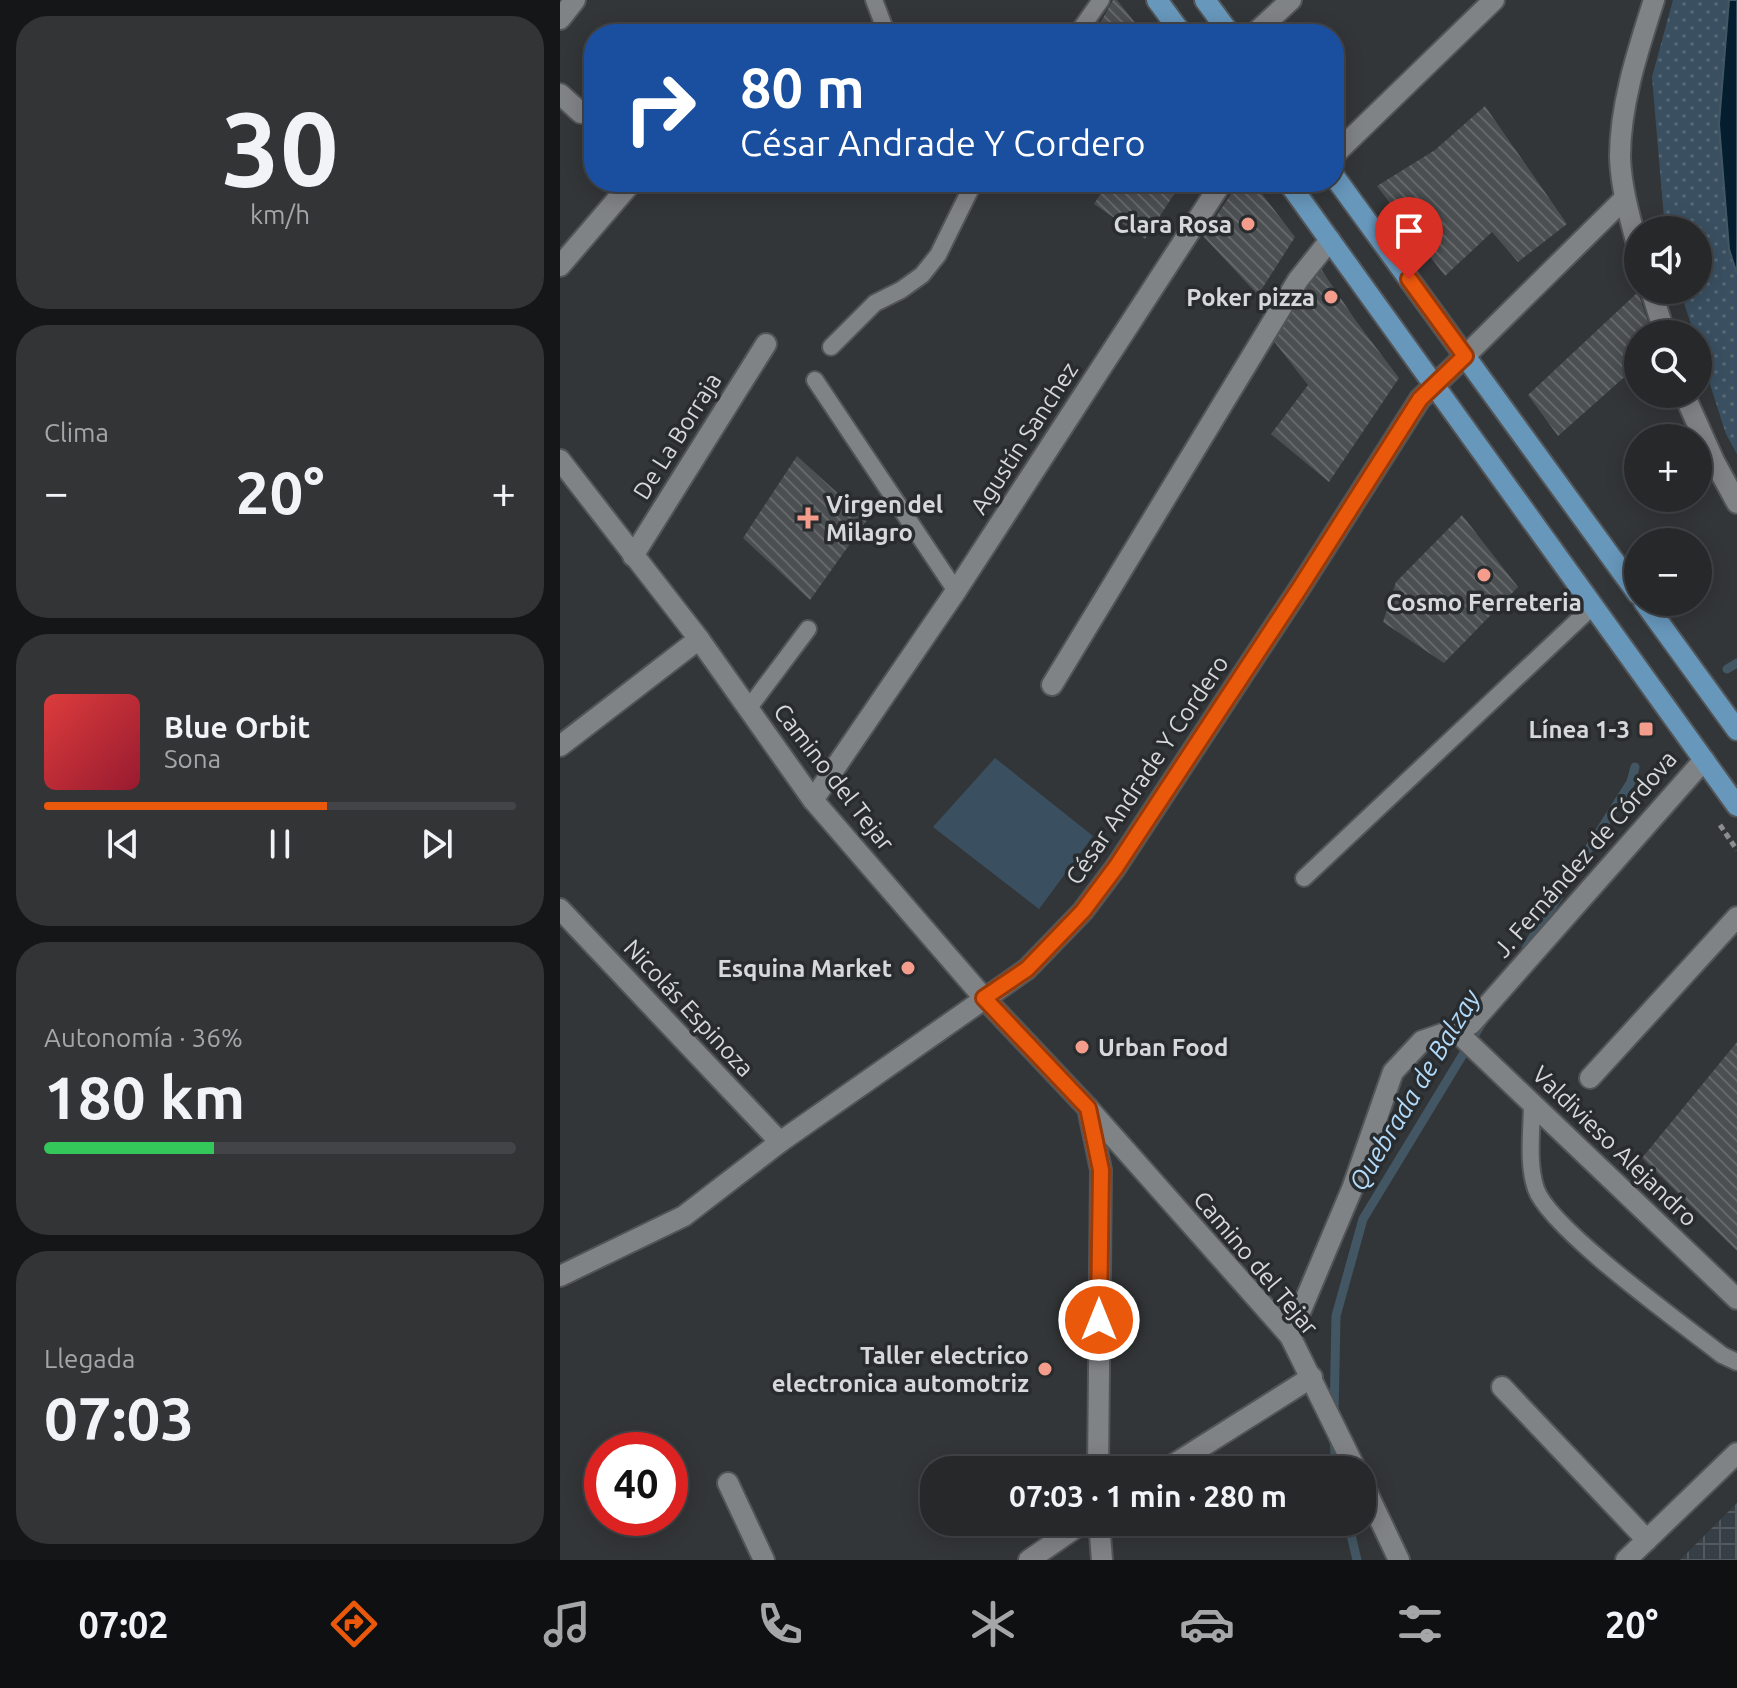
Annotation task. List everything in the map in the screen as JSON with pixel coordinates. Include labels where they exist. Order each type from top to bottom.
[{"type":"main road","points":[[1157,0],[1175,24]]},
{"type":"main road","points":[[1205,0],[1223,24]]},
{"type":"main road","points":[[1344,190],[1624,575]]},
{"type":"main road","points":[[1295,192],[1737,806]]},
{"type":"main road","points":[[1654,616],[1737,730]]},
{"type":"street","points":[[560,19],[575,0]]},
{"type":"street","points":[[1265,24],[1291,0]]},
{"type":"street","points":[[1344,145],[1494,0]]},
{"type":"street","points":[[1629,216],[1620,157],[1623,118],[1639,47],[1654,0]]},
{"type":"street","points":[[560,94],[581,113]]},
{"type":"street","points":[[560,266],[623,192]]},
{"type":"street","name":"Agustín Sanchez","points":[[813,800],[956,591],[1215,192]]},
{"type":"street","name":"César Andrade Y Cordero","points":[[560,1276],[684,1216],[780,1142],[1027,969],[1083,911],[1116,867],[1433,383],[1465,356],[1624,199]]},
{"type":"street","points":[[1052,685],[1298,280],[1330,240]]},
{"type":"street","name":"De La Borraja","points":[[633,556],[766,344]]},
{"type":"street","points":[[1690,408],[1737,503]]},
{"type":"street","name":"Camino del Tejar","points":[[560,460],[699,639],[813,800],[984,998],[1088,1108],[1290,1336],[1349,1456]]},
{"type":"street","points":[[560,746],[699,639]]},
{"type":"street","name":"J. Fernández de Córdova","points":[[1290,1336],[1352,1189],[1393,1072],[1422,1041],[1464,1031],[1704,760]]},
{"type":"street","name":"Nicolás Espinoza","points":[[560,909],[780,1142]]},
{"type":"street","points":[[1590,1078],[1737,917]]},
{"type":"street","name":"Valdivieso Alejandro","points":[[1464,1031],[1484,1058],[1737,1299]]},
{"type":"street","points":[[1088,1108],[1101,1170],[1098,1456]]},
{"type":"street","points":[[1187,1456],[1312,1377]]},
{"type":"street","points":[[1502,1387],[1647,1540]]},
{"type":"street","points":[[1626,1560],[1737,1453]]},
{"type":"street","points":[[728,1483],[764,1560]]},
{"type":"street","points":[[1376,1512],[1399,1560]]},
{"type":"street","points":[[1029,1560],[1064,1536]]},
{"type":"street","points":[[1100,1536],[1102,1560]]},
{"type":"lane","points":[[874,0],[883,24]]},
{"type":"lane","points":[[1084,24],[1101,0]]},
{"type":"lane","points":[[831,347],[875,303],[922,275],[938,255],[969,192]]},
{"type":"lane","points":[[815,380],[956,591]]},
{"type":"lane","points":[[1304,878],[1593,606]]},
{"type":"lane","points":[[748,709],[808,629]]},
{"type":"lane","points":[[1532,1103],[1531,1138],[1537,1192],[1558,1219],[1592,1251],[1722,1355],[1737,1362]]},
{"type":"shaded area","points":[[1673,0],[1729,0],[1719,124],[1729,249],[1737,274],[1737,454],[1726,434],[1712,390],[1712,320],[1690,320],[1684,304],[1712,304],[1712,216],[1664,216],[1652,77]]},
{"type":"shaded area","points":[[1729,0],[1737,0],[1737,274],[1729,249],[1719,124]]},
{"type":"shaded area","points":[[995,758],[1093,836],[1039,909],[933,827]]},
{"type":"shaded area","points":[[1737,1503],[1737,1560],[1680,1560]]},
{"type":"building","points":[[1113,0],[1117,0],[1136,24],[1100,24]]},
{"type":"building","points":[[1485,106],[1567,224],[1518,262],[1492,232],[1445,276],[1377,186],[1435,150]]},
{"type":"building","points":[[1102,192],[1176,192],[1145,239],[1094,204]]},
{"type":"building","points":[[1232,192],[1261,192],[1295,237],[1258,295],[1203,236]]},
{"type":"building","points":[[1317,263],[1399,378],[1329,482],[1271,434],[1308,385],[1269,335]]},
{"type":"building","points":[[1625,304],[1642,304],[1647,320],[1624,320],[1624,377],[1558,436],[1528,395]]},
{"type":"building","points":[[797,456],[867,520],[810,600],[743,538]]},
{"type":"building","points":[[1462,515],[1518,587],[1444,663],[1383,622],[1396,582]]},
{"type":"building","points":[[1737,1042],[1737,1251],[1642,1158]]},
{"type":"waterway","name":"Quebrada de Balzay","points":[[1727,669],[1737,663]]},
{"type":"waterway","name":"Quebrada de Balzay","points":[[1526,948],[1631,782],[1635,767]]},
{"type":"waterway","name":"Quebrada de Balzay","points":[[1334,1415],[1336,1316],[1363,1219],[1482,1023]]},
{"type":"waterway","name":"Quebrada de Balzay","points":[[1334,1438],[1335,1456]]},
{"type":"waterway","name":"Quebrada de Balzay","points":[[1351,1536],[1357,1560]]},
{"type":"place","name":"Clara Rosa","points":[[1248,224]]},
{"type":"place","name":"Poker pizza","points":[[1331,297]]},
{"type":"place","name":"Virgen del Milagro","points":[[808,518]]},
{"type":"place","name":"Cosmo Ferreteria","points":[[1484,575]]},
{"type":"place","name":"Línea 1-3","points":[[1646,729]]},
{"type":"place","name":"Esquina Market","points":[[908,968]]},
{"type":"place","name":"Urban Food","points":[[1082,1047]]},
{"type":"place","name":"Taller electrico electronica automotriz","points":[[1045,1369]]},
{"type":"route","points":[[1099,1320],[1101,1170],[1088,1108],[984,998],[1027,969],[1083,911],[1116,867],[1420,399],[1433,383],[1465,356],[1409,279]]}]
